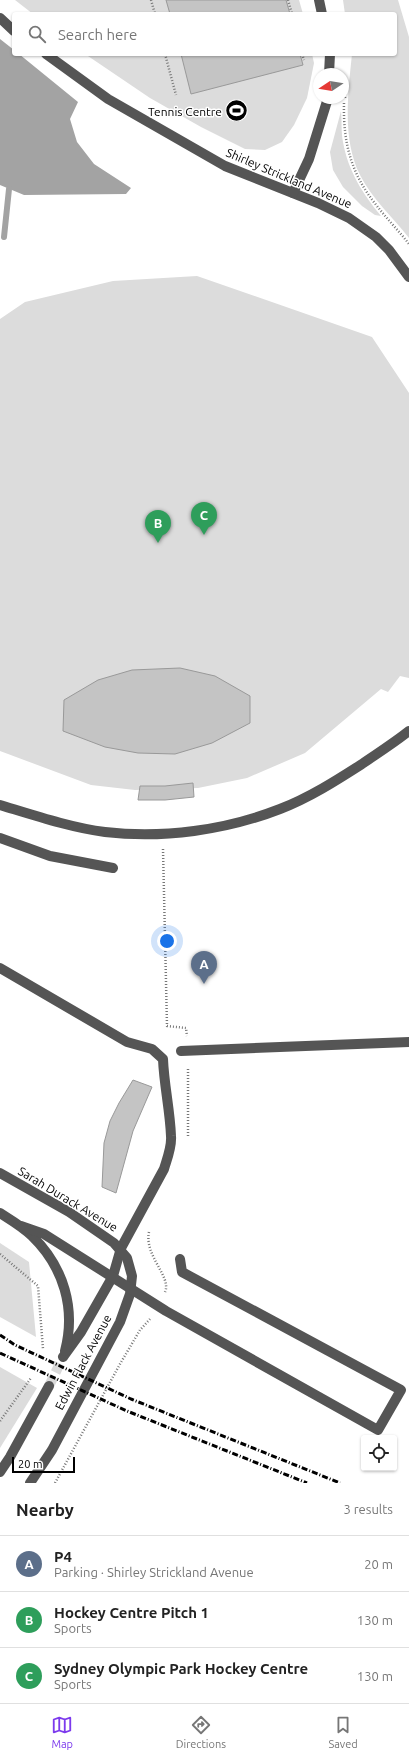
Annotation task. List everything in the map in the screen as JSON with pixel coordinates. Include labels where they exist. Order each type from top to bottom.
[{"type":"street","points":[[319,0],[322,12]]},
{"type":"street","points":[[0,18],[12,29]]},
{"type":"street","name":"Shirley Strickland Avenue","points":[[49,56],[108,99],[197,150],[238,172],[336,211],[362,227],[389,250],[409,277]]},
{"type":"street","points":[[329,68],[330,56]]},
{"type":"street","points":[[293,193],[309,159],[326,104]]},
{"type":"street","points":[[0,805],[37,817],[105,832],[162,835],[224,826],[281,809],[350,772],[406,733]]},
{"type":"street","points":[[0,838],[50,856],[113,868]]},
{"type":"street","points":[[0,968],[127,1042],[152,1049],[163,1059],[163,1076],[172,1137],[168,1157],[164,1169],[121,1248],[113,1276]]},
{"type":"street","points":[[181,1051],[409,1042]]},
{"type":"street","name":"Sarah Durack Avenue","points":[[0,1173],[70,1212],[121,1248]]},
{"type":"street","points":[[0,1212],[21,1226],[44,1234],[113,1276],[166,1311],[378,1430],[400,1390],[182,1272],[180,1259]]},
{"type":"street","name":"Edwin Flack Avenue","points":[[21,1226],[41,1246],[61,1278],[69,1306],[69,1329],[63,1357],[81,1332],[113,1276]]},
{"type":"street","name":"Edwin Flack Avenue","points":[[30,1483],[52,1450],[120,1322],[128,1302],[132,1288],[130,1265],[121,1248]]},
{"type":"street","name":"Edwin Flack Avenue","points":[[0,1472],[10,1457],[49,1386]]},
{"type":"path","points":[[151,0],[154,12]]},
{"type":"path","points":[[288,0],[291,12]]},
{"type":"path","points":[[166,56],[176,95]]},
{"type":"path","points":[[303,56],[304,60]]},
{"type":"path","points":[[346,104],[345,135],[354,169],[364,189],[409,244]]},
{"type":"path","points":[[162,835],[167,1026],[186,1028]]},
{"type":"path","points":[[150,1226],[148,1240],[149,1250],[166,1281],[167,1289]]},
{"type":"path","points":[[0,1254],[38,1286],[43,1349]]},
{"type":"path","points":[[55,1483],[120,1364],[140,1330],[147,1324]]},
{"type":"path","points":[[0,1421],[31,1378]]},
{"type":"shaded area","points":[[15,0],[299,0],[302,12],[30,12]]},
{"type":"shaded area","points":[[343,0],[398,0],[409,37],[409,238],[370,192],[360,175],[354,161],[348,116],[352,56],[397,56],[397,12],[345,12]]},
{"type":"shaded area","points":[[0,39],[12,48],[12,56],[21,56],[78,102],[70,119],[77,142],[94,164],[131,188],[126,194],[24,195],[0,185]]},
{"type":"shaded area","name":"Tennis Centre","points":[[88,56],[312,56],[314,63],[307,98],[294,125],[282,142],[265,150],[245,149],[201,127],[150,98]]},
{"type":"shaded area","points":[[341,111],[342,138],[345,153],[352,172],[362,191],[381,216],[375,215],[362,206],[343,187],[333,170],[330,152]]},
{"type":"shaded area","points":[[197,276],[372,337],[409,393],[409,678],[400,676],[388,692],[381,689],[305,753],[247,778],[198,788],[135,790],[91,785],[0,751],[0,319],[25,302],[113,281]]},
{"type":"shaded area","points":[[0,1243],[29,1262],[36,1337],[0,1317]]},
{"type":"shaded area","points":[[0,1367],[37,1388],[0,1448]]},
{"type":"building","points":[[166,0],[286,0],[289,12],[169,12]]},
{"type":"building","points":[[182,56],[301,56],[303,65],[191,94]]},
{"type":"building","points":[[180,668],[215,676],[250,696],[250,723],[212,743],[175,754],[138,753],[105,747],[63,731],[64,700],[98,680],[132,670]]},
{"type":"building","points":[[193,783],[194,797],[165,800],[138,800],[140,786],[165,786]]},
{"type":"building","points":[[133,1080],[152,1087],[133,1131],[116,1193],[102,1187],[104,1143],[110,1121]]},
{"type":"waterway","points":[[4,237],[9,189]]},
{"type":"tunnel","points":[[49,1386],[63,1357]]},
{"type":"railway","points":[[0,1335],[15,1345],[131,1399],[340,1483]]},
{"type":"railway","points":[[0,1353],[127,1411],[307,1483]]},
{"type":"place","name":"Tennis Centre","points":[[237,111]]},
{"type":"place","name":"Sydney Olympic Park Hockey Centre","points":[[204,535]]},
{"type":"place","name":"Hockey Centre Pitch 1","points":[[158,543]]},
{"type":"place","name":"P4","points":[[204,984]]}]
